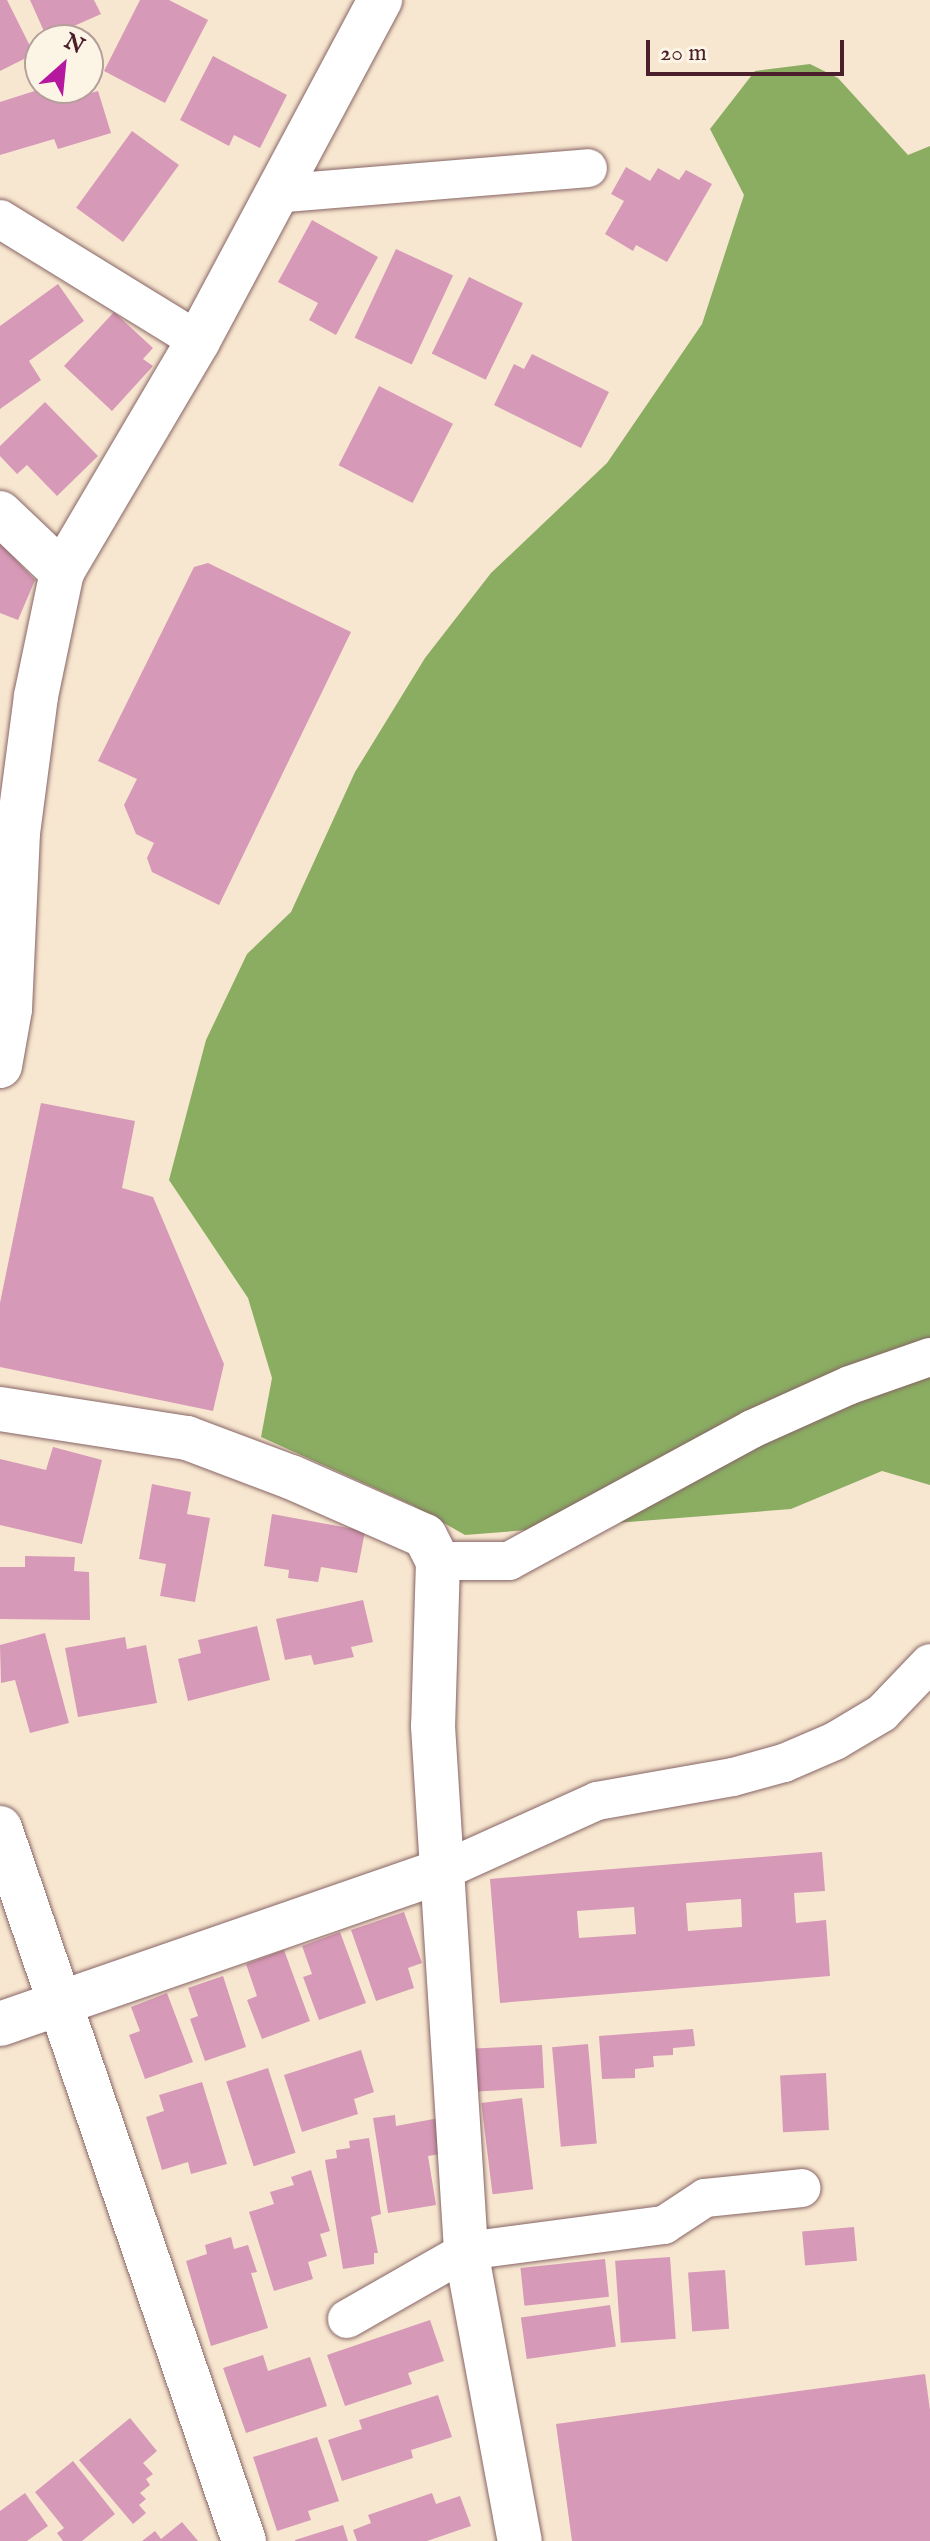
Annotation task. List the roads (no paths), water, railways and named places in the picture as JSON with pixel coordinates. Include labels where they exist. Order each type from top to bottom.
[{"type":"street","points":[[0,1066],[10,1009],[18,833],[36,696],[62,572],[198,341],[380,0]]},
{"type":"street","points":[[0,513],[62,572]]},
{"type":"street","points":[[0,1409],[187,1438],[291,1477],[425,1536],[438,1561],[433,1726],[466,2251],[520,2541]]},
{"type":"street","points":[[0,1828],[244,2541]]},
{"type":"street","points":[[0,2024],[442,1871]]},
{"type":"lane","points":[[274,194],[588,168]]},
{"type":"lane","points":[[0,219],[198,341]]},
{"type":"lane","points":[[438,1561],[509,1561],[752,1429],[850,1385],[930,1357]]},
{"type":"lane","points":[[442,1871],[597,1801],[733,1777],[784,1763],[835,1741],[882,1713],[930,1663]]},
{"type":"lane","points":[[347,2319],[466,2251],[664,2225],[705,2198],[801,2188]]}]
